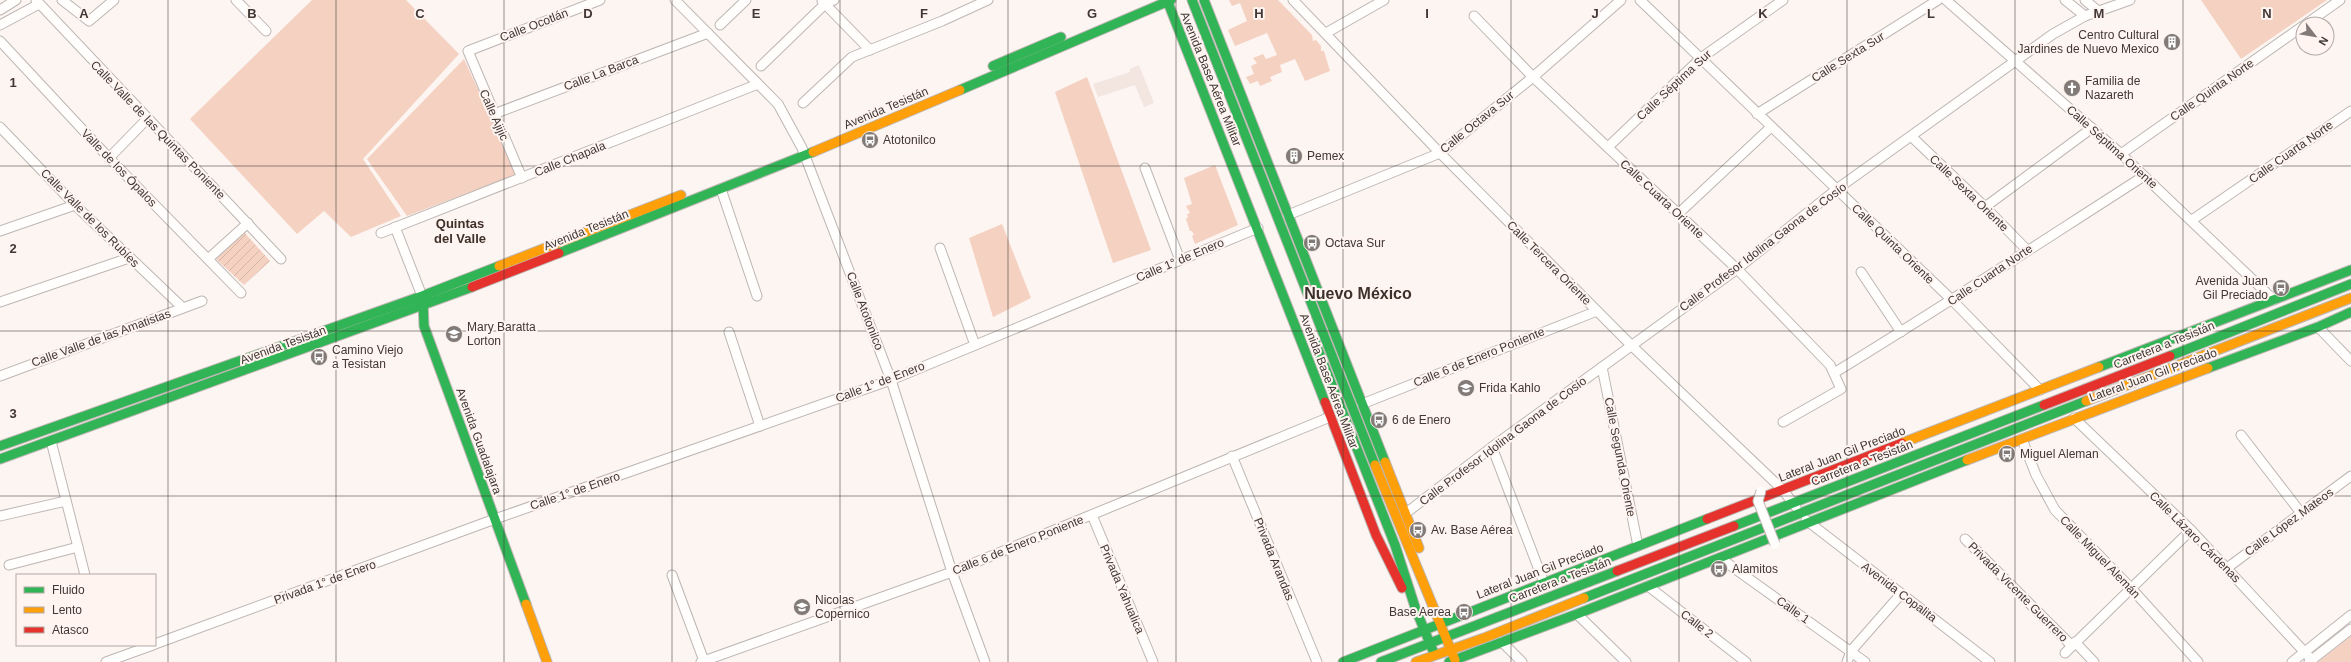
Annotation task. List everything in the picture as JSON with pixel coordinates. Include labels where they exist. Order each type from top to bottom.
[{"type":"main road","name":"Avenida Tesistán","points":[[0,459],[423,307],[721,189],[804,151],[1150,0]]},
{"type":"main road","name":"Avenida Tesistán","points":[[0,446],[422,296],[804,151],[1169,0]]},
{"type":"main road","name":"Avenida Base Aérea Militar","points":[[1169,0],[1376,535],[1400,585],[1416,610]]},
{"type":"main road","name":"Avenida Base Aérea Militar","points":[[1183,0],[1275,237]]},
{"type":"main road","name":"Avenida Base Aérea Militar","points":[[1192,0],[1357,421],[1441,622],[1451,649],[1452,661]]},
{"type":"main road","name":"Avenida Base Aérea Militar","points":[[1204,0],[1406,513],[1433,586],[1435,608]]},
{"type":"main road","name":"Lateral Juan Gil Preciado","points":[[1343,662],[1425,630],[1441,622],[2351,270]]},
{"type":"main road","name":"Carretera a Tesistán","points":[[1381,662],[1793,503],[2351,284]]},
{"type":"main road","name":"Avenida Guadalajara","points":[[422,296],[424,326],[547,662]]},
{"type":"main road","name":"Carretera a Tesistán","points":[[1416,662],[1436,659],[1451,649],[2351,298]]},
{"type":"main road","name":"Lateral Juan Gil Preciado","points":[[1452,661],[1577,614],[2074,418],[2318,327],[2351,312]]},
{"type":"main road","name":"Avenida Base Aérea Militar","points":[[1311,331],[1395,545],[1416,610],[1436,659]]},
{"type":"street","points":[[0,10],[16,0]]},
{"type":"street","points":[[62,0],[89,21],[114,0]]},
{"type":"street","points":[[236,0],[266,31]]},
{"type":"street","name":"Calle Ocotlán","points":[[468,51],[600,0]]},
{"type":"street","name":"Calle Atotonilco","points":[[675,0],[708,32],[780,108],[804,151],[891,380],[952,572],[985,662]]},
{"type":"street","points":[[720,25],[746,0]]},
{"type":"street","points":[[761,66],[823,2],[834,0]]},
{"type":"street","points":[[804,103],[852,56],[870,50],[988,0]]},
{"type":"street","name":"Calle Tercera Oriente","points":[[1293,0],[1440,153],[1597,311],[1782,490],[1808,523]]},
{"type":"street","points":[[1326,33],[1384,0]]},
{"type":"street","name":"Calle Octava Sur","points":[[1288,214],[1440,153],[1533,77],[1621,0]]},
{"type":"street","name":"Calle Quinta Oriente","points":[[1640,0],[1953,301],[2040,390]]},
{"type":"street","name":"Calle Séptima Sur","points":[[1608,147],[1701,58],[1784,0]]},
{"type":"street","name":"Calle Sexta Sur","points":[[1757,114],[1938,0]]},
{"type":"street","name":"Calle Séptima Oriente","points":[[1946,0],[2121,154],[2192,220],[2274,300]]},
{"type":"street","points":[[2065,0],[2085,16]]},
{"type":"street","points":[[2085,0],[2098,11]]},
{"type":"street","name":"Calle Profesor Idolina Gaona de Cosío","points":[[1406,513],[1492,447],[1736,269],[1837,190],[2053,34],[2085,16],[2130,0]]},
{"type":"street","points":[[2317,16],[2340,0]]},
{"type":"street","points":[[0,25],[37,2]]},
{"type":"street","name":"Calle Valle de las Quintas Poniente","points":[[37,2],[281,259]]},
{"type":"street","points":[[823,2],[870,50]]},
{"type":"street","name":"Calle Cuarta Oriente","points":[[1474,16],[1533,77],[1736,269],[1830,365],[1841,388],[1783,422]]},
{"type":"street","name":"Calle La Barca","points":[[494,114],[708,32]]},
{"type":"street","name":"Calle Quinta Norte","points":[[2121,154],[2295,32]]},
{"type":"street","name":"Valle de los Ópalos","points":[[0,41],[109,158],[241,293]]},
{"type":"street","name":"Calle Ajijic","points":[[468,51],[522,178]]},
{"type":"street","name":"Calle Chapala","points":[[381,233],[758,84]]},
{"type":"street","name":"Calle Cuarta Norte","points":[[2192,220],[2351,111]]},
{"type":"street","points":[[109,158],[147,119]]},
{"type":"street","name":"Calle Valle de los Rubíes","points":[[0,126],[75,205],[183,308]]},
{"type":"street","points":[[1678,214],[1771,127]]},
{"type":"street","points":[[1985,207],[2092,128]]},
{"type":"street","name":"Calle Sexta Oriente","points":[[1912,137],[1985,207],[2027,250]]},
{"type":"street","points":[[1146,168],[1180,260]]},
{"type":"street","name":"Calle Cuarta Norte","points":[[1834,373],[1953,301],[2027,250],[2144,176]]},
{"type":"street","points":[[721,189],[757,296]]},
{"type":"street","points":[[2,228],[75,205]]},
{"type":"street","points":[[208,259],[248,223]]},
{"type":"street","name":"Avenida Guadalajara","points":[[395,227],[422,296]]},
{"type":"street","name":"Calle 1° de Enero","points":[[495,519],[891,380],[1258,228]]},
{"type":"street","points":[[940,248],[975,345]]},
{"type":"street","points":[[0,302],[129,258]]},
{"type":"street","points":[[1861,272],[1901,332]]},
{"type":"street","name":"Calle Valle de las Amatistas","points":[[0,376],[202,302]]},
{"type":"street","name":"Calle 6 de Enero Poniente","points":[[1362,404],[1597,311]]},
{"type":"street","points":[[2318,327],[2351,361]]},
{"type":"street","points":[[729,332],[760,426]]},
{"type":"street","name":"Calle Segunda Oriente","points":[[1602,367],[1638,546]]},
{"type":"street","name":"Calle 6 de Enero Poniente","points":[[703,662],[952,572],[1330,417]]},
{"type":"street","name":"Calle Lázaro Cárdenas","points":[[2074,418],[2191,530],[2305,652],[2311,661]]},
{"type":"street","points":[[2241,435],[2301,513]]},
{"type":"street","name":"Calle Miguel Alemán","points":[[2022,439],[2036,476],[2055,510],[2131,588],[2198,662]]},
{"type":"street","points":[[51,441],[85,574]]},
{"type":"street","points":[[1492,447],[1544,583]]},
{"type":"street","name":"Privada Arandas","points":[[1232,456],[1316,662]]},
{"type":"street","name":"Calle López Mateos","points":[[2227,568],[2351,476]]},
{"type":"street","points":[[1761,491],[1758,501],[1775,544]]},
{"type":"street","points":[[0,516],[66,501]]},
{"type":"street","name":"Privada Yahualica","points":[[1092,515],[1153,662]]},
{"type":"street","name":"Privada 1° de Enero","points":[[156,644],[495,519]]},
{"type":"street","name":"Avenida Copalita","points":[[1808,523],[1990,662]]},
{"type":"street","points":[[2065,653],[2191,530]]},
{"type":"street","name":"Privada Vicente Guerrero","points":[[1965,539],[2094,662]]},
{"type":"street","points":[[10,565],[78,548]]},
{"type":"street","name":"Calle 1","points":[[1720,558],[1865,662]]},
{"type":"street","points":[[672,575],[703,662]]},
{"type":"street","name":"Calle 2","points":[[1648,586],[1746,662]]},
{"type":"street","points":[[1847,662],[1851,651],[1901,594]]},
{"type":"street","points":[[1577,614],[1626,662]]},
{"type":"street","points":[[2292,662],[2351,615]]},
{"type":"street","points":[[2311,661],[2351,629]]},
{"type":"street","points":[[1502,642],[1522,662]]},
{"type":"street","name":"Privada 1° de Enero","points":[[106,662],[151,646]]},
{"type":"shaded area","points":[[312,0],[406,0],[459,54],[363,159],[401,216],[351,237],[324,211],[297,234],[190,119]]},
{"type":"shaded area","points":[[1229,0],[1278,0],[1312,35],[1313,41],[1316,40],[1321,46],[1321,51],[1324,51],[1330,71],[1305,81],[1295,59],[1280,65],[1282,72],[1270,77],[1272,81],[1260,86],[1258,81],[1250,84],[1246,77],[1254,74],[1251,66],[1257,63],[1253,58],[1263,54],[1266,59],[1277,55],[1267,33],[1235,46],[1228,30],[1247,21],[1240,3],[1232,6]]},
{"type":"shaded area","points":[[2201,0],[2327,0],[2304,16],[2295,16],[2295,22],[2241,59]]},
{"type":"shaded area","points":[[464,59],[517,174],[407,216],[367,159]]},
{"type":"shaded area","points":[[1139,65],[1154,103],[1144,107],[1135,85],[1098,97],[1093,84],[1130,72],[1130,69]]},
{"type":"shaded area","points":[[1087,77],[1151,250],[1113,263],[1055,92]]},
{"type":"shaded area","points":[[1215,165],[1238,225],[1195,244],[1192,236],[1194,235],[1192,231],[1190,231],[1186,219],[1188,217],[1187,214],[1190,213],[1186,206],[1192,204],[1184,178]]},
{"type":"shaded area","points":[[1002,224],[1031,298],[993,317],[969,238]]},
{"type":"shaded area","points":[[244,232],[270,261],[244,285],[216,259]]},
{"type":"shaded area","points":[[2351,636],[2351,662],[2318,662]]},
{"type":"traffic: fast","points":[[1167,0],[1325,402]]},
{"type":"traffic: fast","points":[[960,90],[1171,0]]},
{"type":"traffic: fast","points":[[1192,0],[1375,465]]},
{"type":"traffic: fast","points":[[1204,0],[1385,462]]},
{"type":"traffic: fast","points":[[993,66],[1061,37]]},
{"type":"traffic: fast","points":[[559,253],[813,152]]},
{"type":"traffic: fast","points":[[0,446],[422,296],[499,266]]},
{"type":"traffic: fast","points":[[2099,367],[2351,270]]},
{"type":"traffic: fast","points":[[2170,356],[2351,284]]},
{"type":"traffic: fast","points":[[0,459],[472,287]]},
{"type":"traffic: fast","points":[[423,300],[424,326],[526,604]]},
{"type":"traffic: fast","points":[[2208,368],[2318,327],[2351,312]]},
{"type":"traffic: fast","points":[[1315,342],[1395,545],[1416,610],[1434,653]]},
{"type":"traffic: fast","points":[[1584,598],[2086,401]]},
{"type":"traffic: fast","points":[[1734,526],[2044,405]]},
{"type":"traffic: fast","points":[[1449,662],[1577,614],[1967,460]]},
{"type":"traffic: fast","points":[[1343,662],[1707,519]]},
{"type":"traffic: fast","points":[[1381,662],[1617,571]]},
{"type":"traffic: slow","points":[[813,152],[960,90]]},
{"type":"traffic: slow","points":[[499,266],[681,195]]},
{"type":"traffic: slow","points":[[2086,401],[2351,298]]},
{"type":"traffic: slow","points":[[1902,443],[2099,367]]},
{"type":"traffic: slow","points":[[1967,460],[2208,368]]},
{"type":"traffic: slow","points":[[1385,462],[1419,548]]},
{"type":"traffic: slow","points":[[1375,465],[1455,660]]},
{"type":"traffic: slow","points":[[1416,662],[1484,638],[1584,598]]},
{"type":"traffic: slow","points":[[526,604],[547,662]]},
{"type":"traffic: jam","points":[[472,287],[559,253]]},
{"type":"traffic: jam","points":[[2044,405],[2170,356]]},
{"type":"traffic: jam","points":[[1325,402],[1376,535],[1402,588]]},
{"type":"traffic: jam","points":[[1707,519],[1902,443]]},
{"type":"traffic: jam","points":[[1617,571],[1734,526]]},
{"type":"place","name":"Centro Cultural Jardines de Nuevo Mexico","points":[[2172,42]]},
{"type":"place","name":"Familia de Nazareth","points":[[2072,88]]},
{"type":"place","name":"Atotonilco","points":[[870,140]]},
{"type":"place","name":"Pemex","points":[[1294,156]]},
{"type":"place","name":"Octava Sur","points":[[1312,243]]},
{"type":"place","name":"Avenida Juan Gil Preciado","points":[[2281,288]]},
{"type":"place","name":"Mary Baratta Lorton","points":[[454,334]]},
{"type":"place","name":"Camino Viejo a Tesistan","points":[[319,357]]},
{"type":"place","name":"Frida Kahlo","points":[[1466,388]]},
{"type":"place","name":"6 de Enero","points":[[1379,420]]},
{"type":"place","name":"Miguel Aleman","points":[[2007,454]]},
{"type":"place","name":"Av. Base Aérea","points":[[1418,530]]},
{"type":"place","name":"Alamitos","points":[[1719,569]]},
{"type":"place","name":"Nicolas Copernico","points":[[802,607]]},
{"type":"place","name":"Base Aerea","points":[[1464,612]]},
{"type":"district","name":"Quintas del Valle","points":[[460,230]]},
{"type":"district","name":"Nuevo México","points":[[1358,293]]}]
